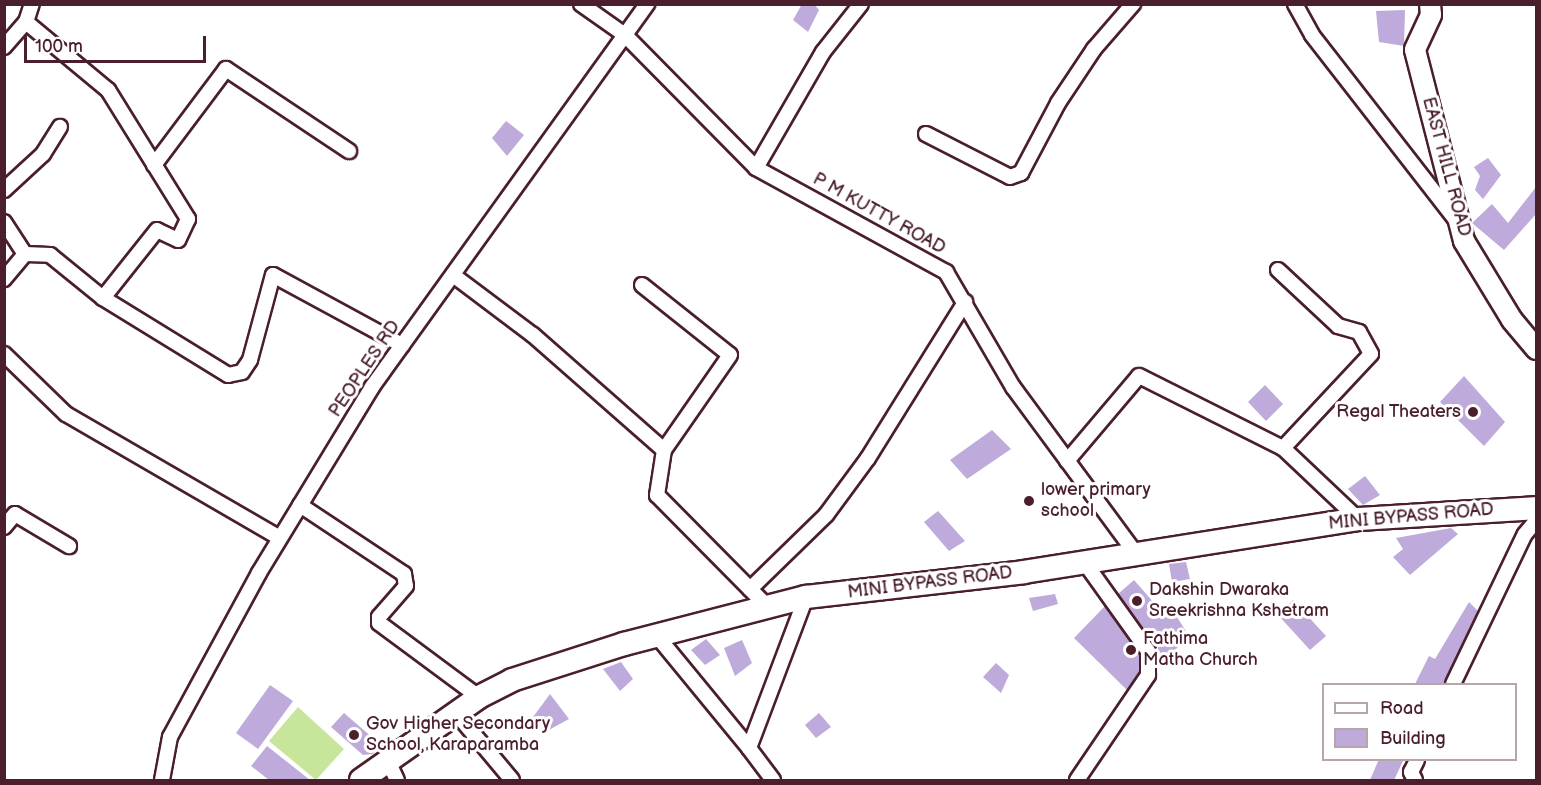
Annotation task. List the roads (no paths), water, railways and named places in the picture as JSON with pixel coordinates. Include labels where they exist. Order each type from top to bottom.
[{"type":"main road","name":"MINI BYPASS ROAD","points":[[361,780],[392,771],[456,713],[479,697],[512,680],[657,636],[806,597],[1085,563],[1134,551],[1358,519],[1536,508]]},
{"type":"street","points":[[4,47],[26,22],[32,4]]},
{"type":"street","name":"P M KUTTY ROAD","points":[[581,4],[625,35],[756,168],[946,272],[1013,387],[1134,551]]},
{"type":"street","name":"PEOPLES RD","points":[[162,780],[170,737],[300,505],[402,345],[647,4]]},
{"type":"street","points":[[756,168],[823,52],[861,4]]},
{"type":"street","points":[[926,134],[1010,177],[1022,173],[1058,103],[1094,49],[1133,4]]},
{"type":"street","points":[[1295,4],[1312,35],[1460,225]]},
{"type":"street","name":"EAST HILL ROAD","points":[[1430,4],[1431,15],[1415,51],[1464,241],[1506,310],[1536,349]]},
{"type":"street","points":[[26,22],[108,90],[188,219],[178,240],[157,230],[104,298]]},
{"type":"street","points":[[154,165],[226,69],[349,151]]},
{"type":"street","points":[[4,190],[43,154],[60,127]]},
{"type":"street","points":[[4,222],[26,254]]},
{"type":"street","points":[[26,254],[50,255],[104,298],[228,375],[242,372],[250,360],[273,275],[402,345]]},
{"type":"street","points":[[4,279],[26,254]]},
{"type":"street","points":[[1278,270],[1338,326],[1359,332],[1371,354],[1283,448]]},
{"type":"street","points":[[453,275],[533,335],[664,450]]},
{"type":"street","points":[[642,285],[730,355],[664,450],[657,495],[769,608]]},
{"type":"street","points":[[750,589],[826,515],[868,458],[964,302]]},
{"type":"street","points":[[4,354],[66,414],[280,538]]},
{"type":"street","points":[[1067,461],[1139,376],[1283,448],[1358,519]]},
{"type":"street","points":[[300,505],[404,574],[406,586],[379,616],[379,623],[479,697]]},
{"type":"street","points":[[4,527],[15,514],[69,546]]},
{"type":"street","points":[[1453,683],[1525,534],[1536,521]]},
{"type":"street","points":[[1077,780],[1148,675],[1148,651],[1085,563]]},
{"type":"street","points":[[749,748],[806,597]]},
{"type":"street","points":[[657,636],[773,780]]},
{"type":"street","points":[[456,713],[512,780]]},
{"type":"place","name":"Regal Theaters","points":[[1473,412]]},
{"type":"place","name":"lower primary school","points":[[1029,501]]},
{"type":"place","name":"Dakshin Dwaraka Sreekrishna Kshetram","points":[[1137,601]]},
{"type":"place","name":"Fathima Matha Church","points":[[1131,650]]},
{"type":"place","name":"Gov Higher Secondary School, Karaparamba","points":[[354,735]]}]
